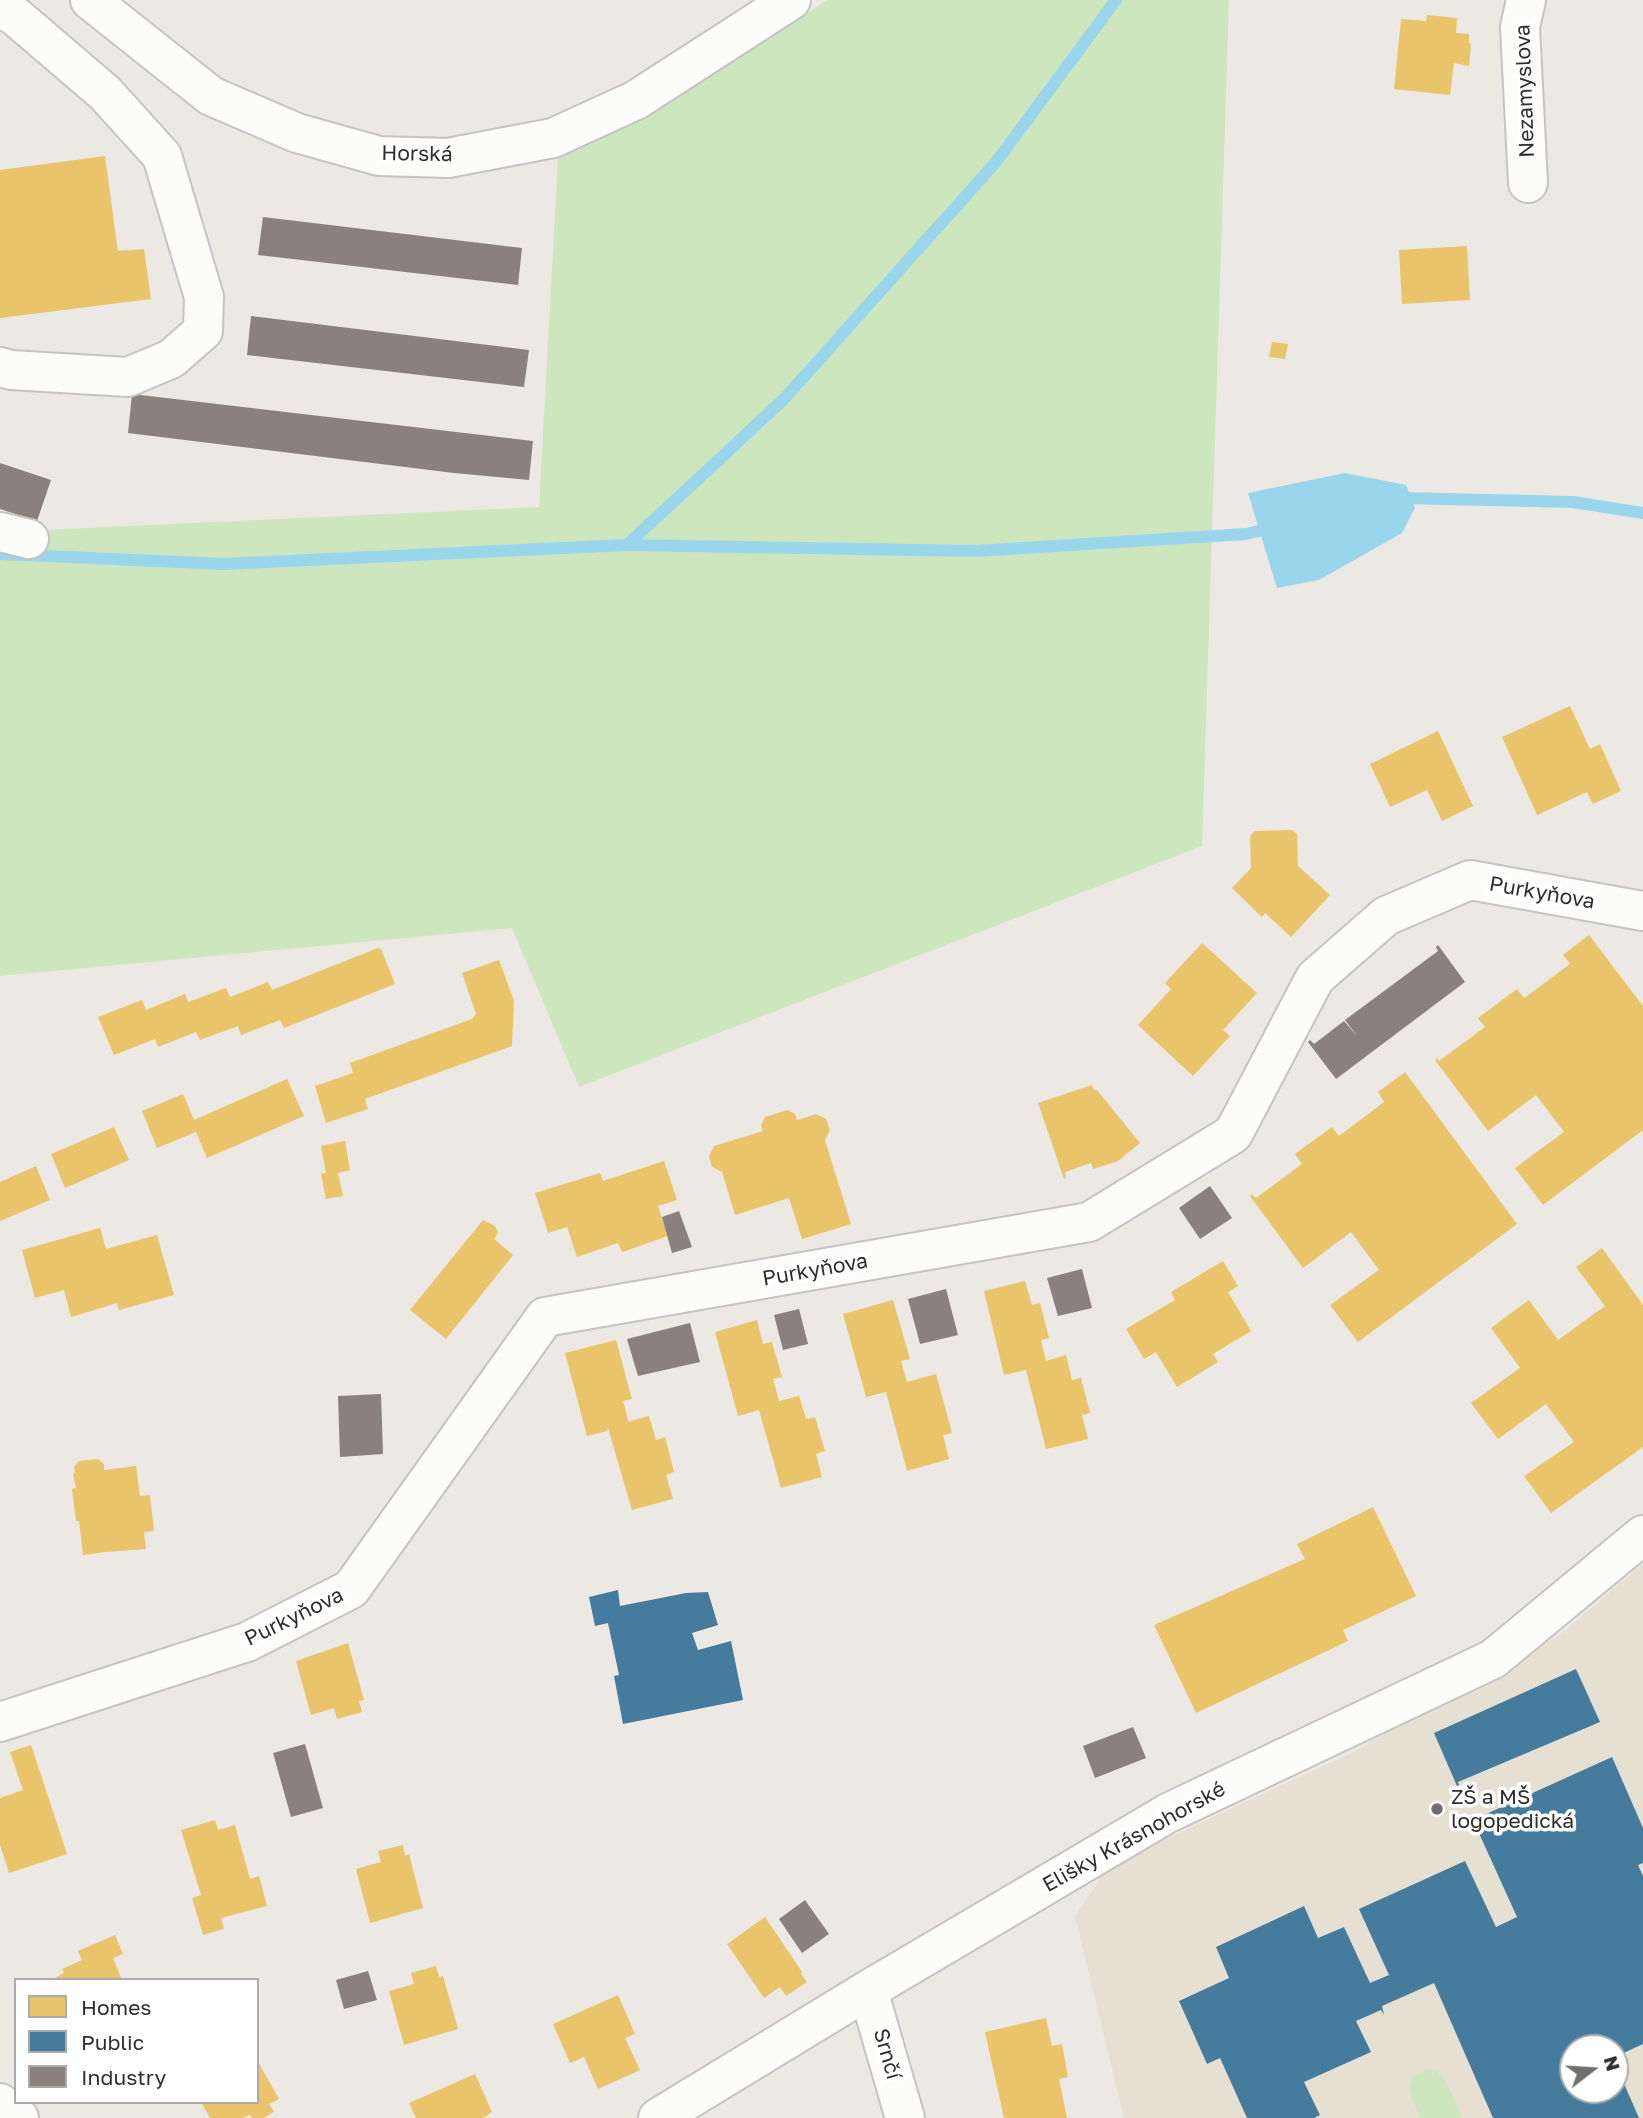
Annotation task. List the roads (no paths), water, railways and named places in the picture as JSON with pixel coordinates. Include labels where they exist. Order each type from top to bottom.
[{"type":"street","name":"Horská","points":[[90,0],[211,96],[297,133],[379,156],[448,158],[553,138],[636,100],[791,0]]},
{"type":"street","name":"Nezamyslova","points":[[1526,0],[1520,27],[1528,183]]},
{"type":"street","points":[[0,8],[15,16],[105,93],[162,156],[204,297],[204,331],[171,359],[128,377],[11,370],[0,367]]},
{"type":"street","name":"Purkyňova","points":[[0,1722],[247,1642],[351,1589],[545,1317],[1089,1222],[1233,1134],[1315,978],[1386,916],[1470,880],[1643,911]]},
{"type":"street","name":"Elišky Krásnohorské","points":[[658,2118],[1168,1813],[1493,1659],[1643,1535]]},
{"type":"street","name":"Srnčí","points":[[868,1990],[905,2118]]},
{"type":"street","points":[[0,2103],[19,2118]]},
{"type":"water","points":[[1345,473],[1406,485],[1415,508],[1402,533],[1319,580],[1277,588],[1248,493]]},
{"type":"waterway","points":[[627,545],[784,399],[996,162],[1116,0]]},
{"type":"waterway","points":[[1396,500],[1573,502],[1643,513]]},
{"type":"waterway","points":[[0,554],[224,564],[627,545],[976,551],[1246,534],[1276,527]]},
{"type":"place","name":"ZŠ a MŠ logopedická","points":[[1437,1809]]}]
